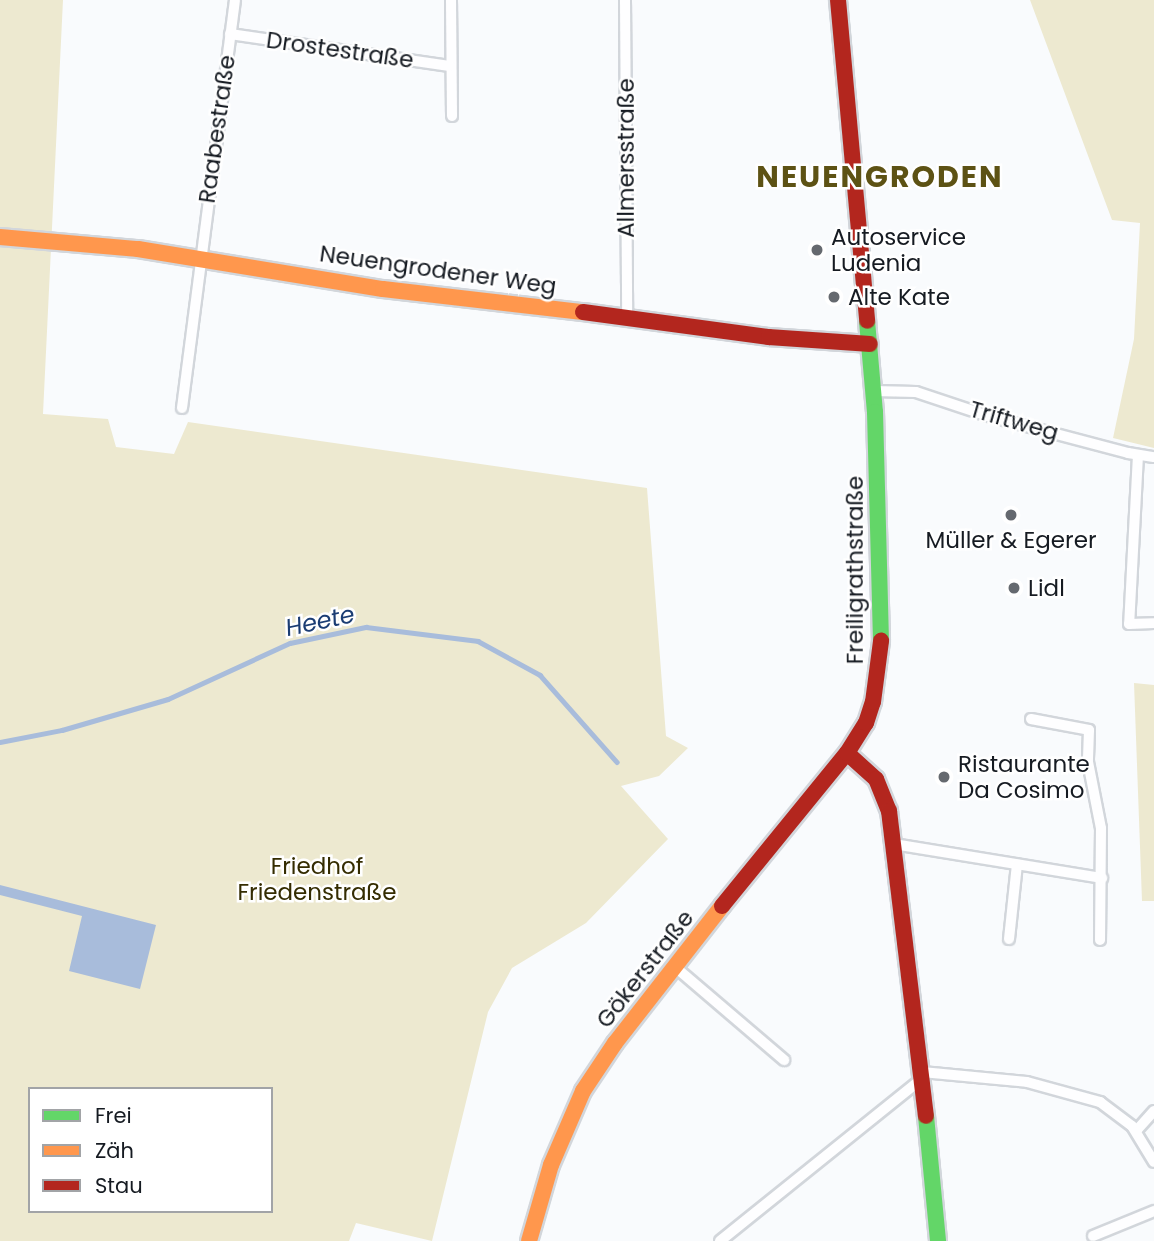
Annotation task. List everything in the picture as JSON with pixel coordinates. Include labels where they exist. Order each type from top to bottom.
[{"type":"street","name":"Raabestraße","points":[[182,408],[235,0]]},
{"type":"street","points":[[451,0],[452,116]]},
{"type":"street","name":"Allmersstraße","points":[[625,0],[627,317]]},
{"type":"street","name":"Freiligrathstraße","points":[[838,0],[874,391],[881,645],[873,702],[866,723],[847,754]]},
{"type":"street","name":"Drostestraße","points":[[230,34],[450,66]]},
{"type":"street","name":"Neuengrodener Weg","points":[[0,237],[138,249],[396,291],[627,317],[769,337],[870,344]]},
{"type":"street","name":"Triftweg","points":[[874,391],[916,392],[988,416],[1154,457]]},
{"type":"street","points":[[1138,455],[1129,624],[1154,623]]},
{"type":"street","points":[[1031,719],[1089,730],[1088,762],[1101,828],[1100,940]]},
{"type":"street","points":[[847,754],[876,779],[883,793],[894,844],[922,1075],[938,1241]]},
{"type":"street","name":"Gökerstraße","points":[[529,1241],[551,1164],[583,1091],[615,1043],[674,966],[847,754]]},
{"type":"street","points":[[894,844],[1102,878]]},
{"type":"street","points":[[1009,939],[1017,864]]},
{"type":"street","points":[[674,966],[784,1060]]},
{"type":"street","points":[[720,1241],[922,1075],[1027,1082],[1100,1102],[1136,1132],[1154,1162]]},
{"type":"street","points":[[1136,1132],[1154,1111]]},
{"type":"street","points":[[1093,1236],[1154,1211]]},
{"type":"green space","name":"Friedhof Friedenstraße","points":[[0,0],[63,0],[43,414],[108,419],[116,447],[174,454],[188,422],[647,488],[666,736],[688,748],[659,776],[621,786],[668,839],[586,923],[512,968],[488,1012],[432,1241],[356,1223],[349,1241],[0,1241]]},
{"type":"green space","points":[[1030,0],[1154,0],[1154,448],[1113,438],[1134,339],[1140,223],[1112,220]]},
{"type":"green space","points":[[1134,683],[1154,685],[1154,901],[1142,901]]},
{"type":"water","points":[[0,885],[156,925],[140,989],[69,971],[82,916],[0,895]]},
{"type":"waterway","name":"Heete","points":[[0,742],[62,730],[168,699],[290,643],[366,627],[478,641],[540,675],[617,762]]},
{"type":"traffic: fast","points":[[867,321],[875,412],[881,641]]},
{"type":"traffic: fast","points":[[926,1116],[938,1241]]},
{"type":"traffic: slow","points":[[0,237],[138,249],[383,289],[583,312]]},
{"type":"traffic: slow","points":[[529,1241],[551,1165],[583,1091],[615,1043],[722,906]]},
{"type":"traffic: jam","points":[[838,0],[867,321]]},
{"type":"traffic: jam","points":[[583,312],[769,337],[870,344]]},
{"type":"traffic: jam","points":[[722,906],[847,753],[866,723],[873,702],[881,641]]},
{"type":"traffic: jam","points":[[847,753],[876,779],[889,811],[926,1116]]},
{"type":"place","name":"Autoservice Ludenia","points":[[817,250]]},
{"type":"place","name":"Alte Kate","points":[[834,297]]},
{"type":"place","name":"Müller & Egerer","points":[[1011,515]]},
{"type":"place","name":"Lidl","points":[[1014,588]]},
{"type":"place","name":"Ristaurante Da Cosimo","points":[[944,777]]},
{"type":"district","name":"NEUENGRODEN","points":[[880,177]]}]
